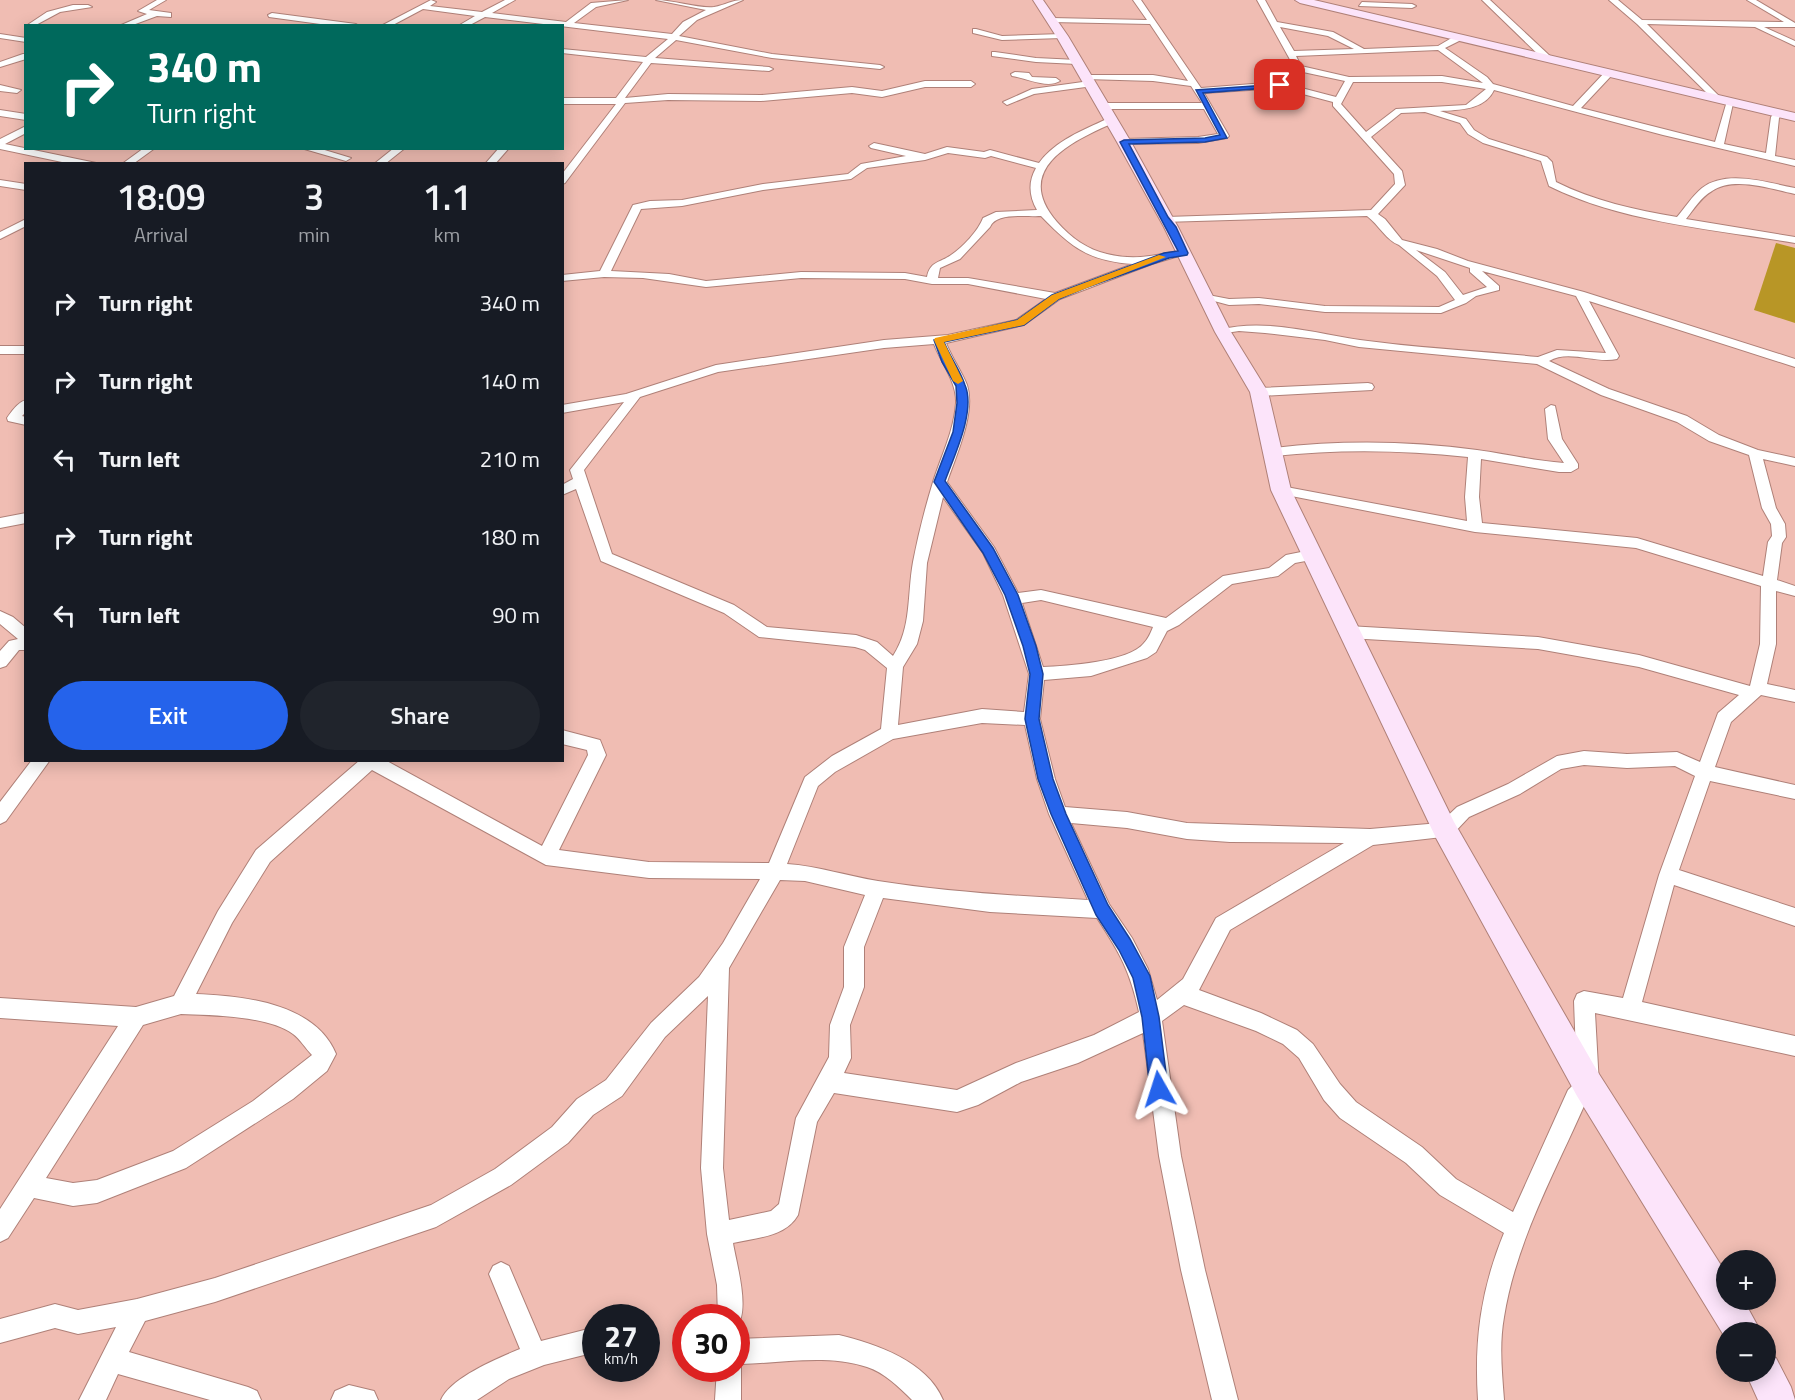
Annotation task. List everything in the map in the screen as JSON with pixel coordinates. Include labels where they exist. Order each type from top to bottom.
[{"type":"street","points":[[162,0],[142,11],[168,15]]},
{"type":"street","points":[[388,24],[436,0]]},
{"type":"street","points":[[465,24],[511,0]]},
{"type":"street","points":[[564,25],[594,5],[624,0]]},
{"type":"street","points":[[660,0],[717,10]]},
{"type":"street","points":[[564,178],[649,59],[674,37],[677,30],[738,0]]},
{"type":"street","points":[[1038,0],[1062,36],[1124,142],[1207,296],[1223,332],[1259,392],[1281,490],[1290,504],[1311,555],[1445,830],[1588,1085],[1737,1322]]},
{"type":"street","points":[[1124,142],[1205,140],[1224,136],[1196,88],[1137,0]]},
{"type":"street","points":[[1007,102],[1032,92],[1088,81],[1153,78],[1196,88],[1280,85],[1295,81],[1299,73],[1298,68],[1261,0]]},
{"type":"street","points":[[1300,0],[1362,6],[1412,6]]},
{"type":"street","points":[[1486,0],[1547,58]]},
{"type":"street","points":[[1613,0],[1640,22],[1716,97]]},
{"type":"street","points":[[1752,0],[1794,25]]},
{"type":"street","points":[[33,24],[54,12],[76,6],[88,7]]},
{"type":"street","points":[[1362,6],[1458,38],[1795,117]]},
{"type":"street","points":[[422,7],[556,24]]},
{"type":"street","points":[[128,24],[158,13]]},
{"type":"street","points":[[272,15],[341,24]]},
{"type":"street","points":[[1051,20],[1152,22]]},
{"type":"street","points":[[1640,22],[1794,25]]},
{"type":"street","points":[[1274,24],[1314,29],[1351,42],[1361,50]]},
{"type":"street","points":[[1752,24],[1795,44]]},
{"type":"street","points":[[564,25],[674,37],[772,56],[880,67]]},
{"type":"street","points":[[4,36],[24,29]]},
{"type":"street","points":[[976,31],[1002,38],[1062,36]]},
{"type":"street","points":[[4,36],[24,40]]},
{"type":"street","points":[[1291,54],[1440,48],[1458,38]]},
{"type":"street","points":[[1440,48],[1490,86]]},
{"type":"street","points":[[564,51],[698,65],[769,69]]},
{"type":"street","points":[[995,54],[1036,60],[1077,62]]},
{"type":"street","points":[[0,65],[24,57]]},
{"type":"street","points":[[0,65],[24,66]]},
{"type":"street","points":[[1298,68],[1349,80],[1442,79],[1490,86],[1666,133],[1795,163]]},
{"type":"street","points":[[1575,109],[1609,73]]},
{"type":"street","points":[[1015,74],[1026,75],[1030,79],[1057,81],[1068,86]]},
{"type":"street","points":[[1167,220],[1374,212],[1401,185],[1401,180],[1399,173],[1336,105],[1337,100],[1348,86],[1349,80]]},
{"type":"street","points":[[564,102],[668,97],[761,98],[777,94],[852,90],[886,94],[925,84],[971,84]]},
{"type":"street","points":[[1280,85],[1337,100]]},
{"type":"street","points":[[1365,137],[1393,114],[1410,109],[1468,107],[1485,98],[1490,86]]},
{"type":"street","points":[[0,88],[17,90]]},
{"type":"street","points":[[1719,144],[1731,101]]},
{"type":"street","points":[[1102,106],[1206,106]]},
{"type":"street","points":[[1427,110],[1463,121],[1471,132],[1494,144],[1544,159],[1547,162],[1548,175],[1552,184],[1566,193],[1594,202],[1679,221],[1795,240]]},
{"type":"street","points":[[0,112],[24,117]]},
{"type":"street","points":[[1770,157],[1775,117],[1779,113]]},
{"type":"street","points":[[1110,121],[1054,152],[1040,166],[1033,186],[1041,213],[1086,250],[1102,257],[1150,261]]},
{"type":"street","points":[[0,144],[24,130]]},
{"type":"street","points":[[0,144],[24,150]]},
{"type":"street","points":[[874,146],[928,157],[951,150],[994,154],[1040,166]]},
{"type":"street","points":[[25,150],[83,162]]},
{"type":"street","points":[[129,162],[148,150]]},
{"type":"street","points":[[313,150],[346,158]]},
{"type":"street","points":[[381,162],[398,150]]},
{"type":"street","points":[[491,162],[503,150]]},
{"type":"street","points":[[604,274],[616,256],[619,240],[637,207],[650,204],[682,203],[763,187],[851,176],[864,166],[920,156]]},
{"type":"street","points":[[0,183],[24,187]]},
{"type":"street","points":[[1679,221],[1706,189],[1721,183],[1748,183],[1795,191]]},
{"type":"street","points":[[932,281],[933,271],[939,262],[954,258],[986,225],[987,220],[996,215],[1041,213]]},
{"type":"street","points":[[1369,213],[1382,221],[1398,242],[1441,274],[1462,301]]},
{"type":"street","points":[[0,236],[24,223]]},
{"type":"street","points":[[1398,242],[1433,251],[1464,263],[1580,294],[1795,363]]},
{"type":"street","points":[[564,408],[636,394],[716,369],[884,344],[939,340],[1020,323],[1056,297],[1150,261],[1184,253]]},
{"type":"street","points":[[1207,296],[1229,302],[1259,301],[1325,309],[1442,310],[1472,294],[1495,288],[1481,274],[1464,263]]},
{"type":"street","points":[[564,278],[604,274],[669,277],[684,282],[706,284],[771,276],[841,274],[905,276],[932,281],[968,281],[1056,297]]},
{"type":"street","points":[[1540,361],[1548,354],[1560,352],[1614,357],[1580,294]]},
{"type":"street","points":[[1223,332],[1239,328],[1265,330],[1325,336],[1359,343],[1540,361],[1605,392],[1682,418],[1714,438],[1755,453],[1795,462]]},
{"type":"street","points":[[889,733],[896,666],[909,644],[915,621],[920,563],[940,482],[958,432],[962,403],[961,386],[947,362],[939,340]]},
{"type":"street","points":[[0,350],[24,350]]},
{"type":"street","points":[[1259,392],[1322,387],[1368,387]]},
{"type":"street","points":[[636,394],[583,459],[577,470],[606,557],[729,609],[765,633],[855,641],[871,646],[896,666]]},
{"type":"street","points":[[24,406],[13,418],[24,421]]},
{"type":"street","points":[[1274,452],[1304,448],[1379,447],[1475,454],[1571,468],[1571,464],[1556,439],[1551,409]]},
{"type":"street","points":[[0,416],[12,421],[0,428]]},
{"type":"street","points":[[1630,1009],[1668,875],[1724,718],[1756,690],[1768,644],[1769,583],[1775,542],[1779,537],[1778,524],[1769,508],[1755,453]]},
{"type":"street","points":[[1475,454],[1472,497],[1475,527]]},
{"type":"street","points":[[564,490],[580,482]]},
{"type":"street","points":[[940,482],[989,551],[1013,599],[1030,646],[1037,674],[1032,719],[1046,779],[1058,814],[1102,910],[1135,962],[1141,976],[1150,1017],[1170,1156],[1193,1270],[1225,1400]]},
{"type":"street","points":[[1281,490],[1475,527],[1637,543],[1795,591]]},
{"type":"street","points":[[0,523],[24,518]]},
{"type":"street","points":[[1037,674],[1091,670],[1142,654],[1150,648],[1161,627],[1228,580],[1273,572],[1291,559],[1311,555]]},
{"type":"street","points":[[1013,599],[1041,595],[1167,624]]},
{"type":"street","points":[[0,617],[24,635]]},
{"type":"street","points":[[1348,632],[1538,643],[1639,661],[1756,690],[1795,696]]},
{"type":"street","points":[[0,662],[15,645],[24,644]]},
{"type":"street","points":[[0,1330],[55,1316],[78,1322],[137,1311],[215,1290],[436,1215],[503,1177],[560,1135],[585,1107],[614,1088],[658,1030],[706,984],[720,965],[776,871],[811,782],[819,773],[889,733],[982,716],[1032,719]]},
{"type":"street","points":[[546,857],[597,755],[594,745],[564,738]]},
{"type":"street","points":[[1058,814],[1127,820],[1186,831],[1230,834],[1320,834],[1370,837],[1445,830],[1463,812],[1514,789],[1557,763],[1584,758],[1627,761],[1677,759],[1704,772],[1795,792]]},
{"type":"street","points":[[0,816],[40,762]]},
{"type":"street","points":[[181,1004],[225,917],[262,856],[369,762]]},
{"type":"street","points":[[372,762],[546,857],[650,870],[805,873],[877,889],[990,903],[1102,910]]},
{"type":"street","points":[[829,1081],[957,1101],[972,1098],[1005,1078],[1088,1048],[1150,1017],[1182,994],[1190,986],[1223,924],[1370,837]]},
{"type":"street","points":[[1668,875],[1795,917]]},
{"type":"street","points":[[719,1234],[774,1222],[785,1216],[790,1207],[807,1118],[840,1058],[840,1025],[854,987],[854,947],[877,889]]},
{"type":"street","points":[[720,965],[712,1168],[719,1234],[729,1285],[730,1304]]},
{"type":"street","points":[[1182,994],[1261,1023],[1290,1037],[1306,1051],[1332,1092],[1348,1110],[1414,1155],[1448,1187],[1517,1227]]},
{"type":"street","points":[[1491,1400],[1488,1358],[1492,1315],[1507,1251],[1576,1098],[1588,1085],[1584,1001],[1795,1046]]},
{"type":"street","points":[[0,1008],[136,1017],[181,1004],[223,1005],[266,1013],[300,1026],[323,1050],[324,1059],[317,1068],[281,1095],[190,1153],[127,1183],[79,1195],[29,1186]]},
{"type":"street","points":[[0,1230],[136,1017]]},
{"type":"street","points":[[501,1274],[536,1356]]},
{"type":"street","points":[[92,1400],[137,1311]]},
{"type":"street","points":[[454,1400],[500,1370],[536,1356],[582,1344]]},
{"type":"street","points":[[750,1352],[839,1348],[873,1356],[904,1374],[930,1400]]},
{"type":"street","points":[[112,1360],[248,1400]]},
{"type":"street","points":[[728,1400],[729,1382]]},
{"type":"street","points":[[1769,1382],[1778,1400]]},
{"type":"street","points":[[344,1400],[348,1398],[365,1400]]},
{"type":"shaded area","points":[[1776,243],[1795,248],[1795,323],[1754,310]]},
{"type":"slow traffic","points":[[958,381],[947,362],[939,340],[1020,323],[1056,297],[1162,257]]},
{"type":"route","points":[[1159,1089],[1150,1017],[1141,976],[1125,944],[1102,910],[1058,814],[1046,779],[1032,719],[1037,674],[1030,646],[1011,595],[989,551],[940,482],[958,432],[962,403],[961,386],[947,362],[939,340],[1020,323],[1056,297],[1081,286],[1167,255],[1184,253],[1172,227],[1164,217],[1124,142],[1217,139],[1224,136],[1199,91],[1280,85]]}]
